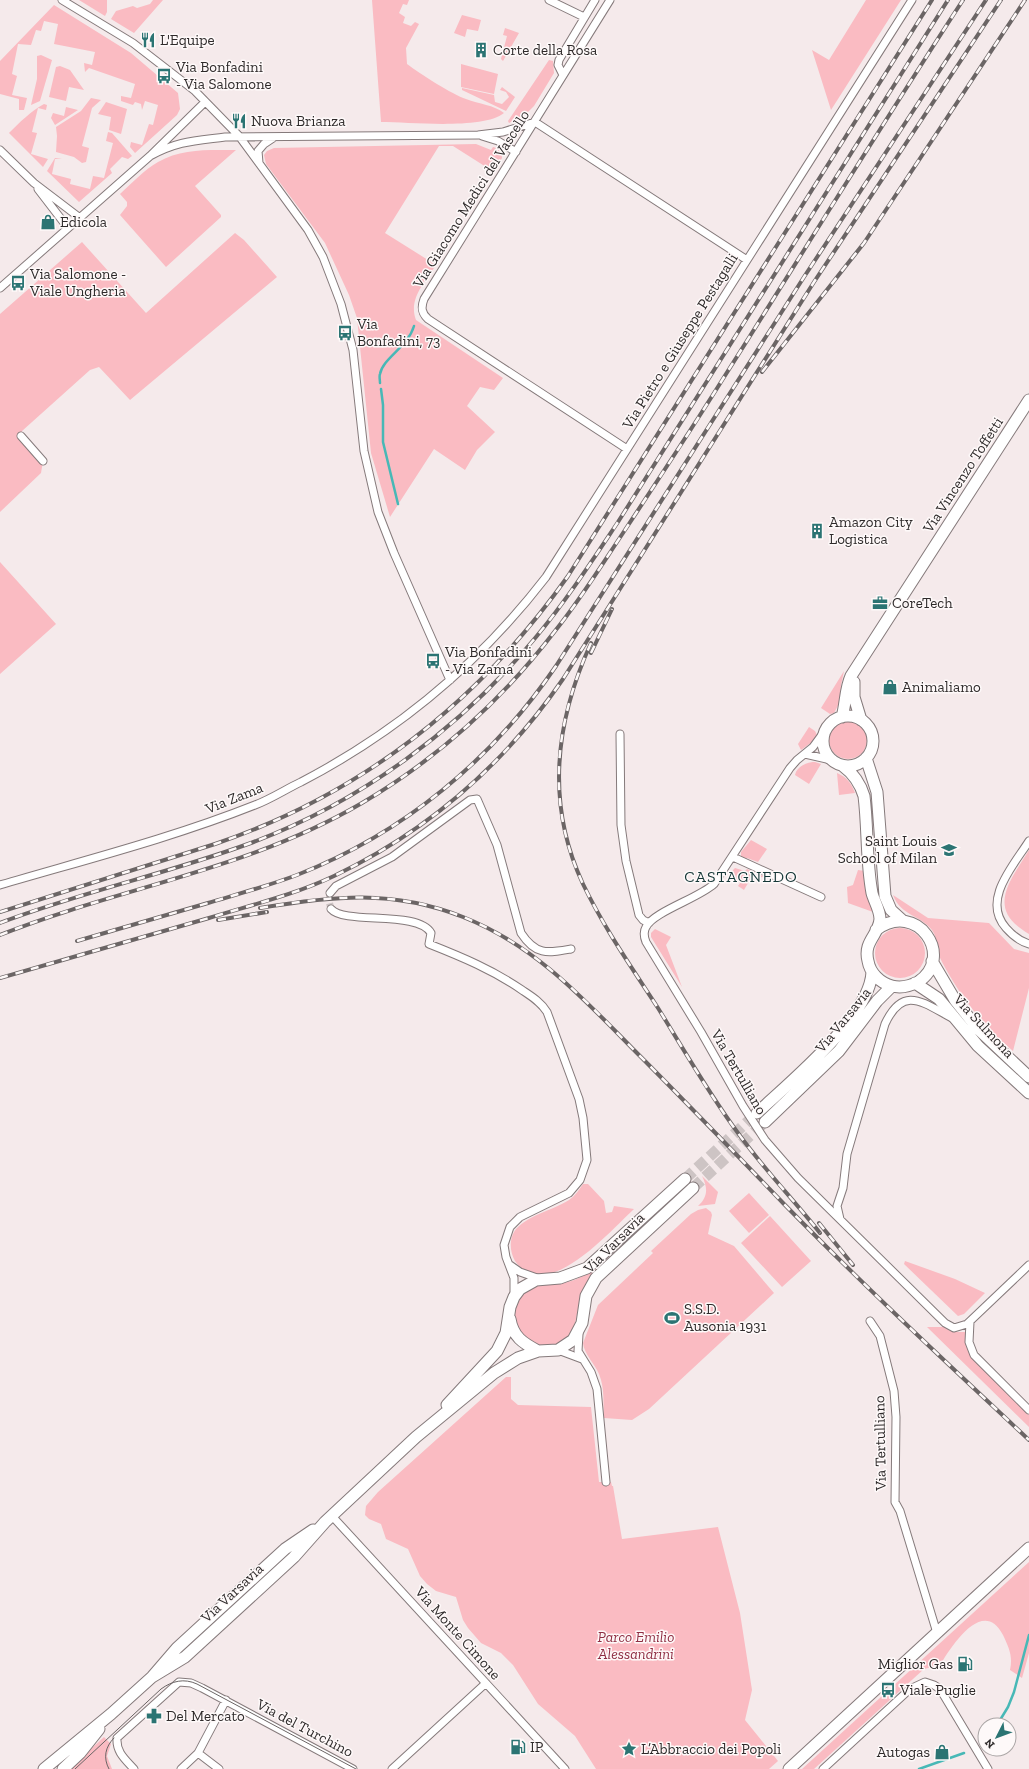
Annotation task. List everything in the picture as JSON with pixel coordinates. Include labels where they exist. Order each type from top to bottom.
[{"type":"street","points":[[62,0],[133,43],[179,78],[206,102],[239,136],[308,230],[323,257],[344,311],[353,350],[364,451],[378,512],[394,553],[450,680]]},
{"type":"street","points":[[549,0],[584,17]]},
{"type":"street","points":[[564,75],[558,65],[559,60],[595,0]]},
{"type":"street","name":"Via Giacomo Medici del Vascello","points":[[610,0],[423,301],[422,311],[428,319],[627,449]]},
{"type":"street","name":"Via Pietro e Giuseppe Pestagalli","points":[[450,680],[486,648],[546,577],[912,0]]},
{"type":"street","points":[[0,288],[150,156],[206,102]]},
{"type":"street","points":[[150,156],[169,146],[184,142],[239,136],[273,138],[478,135],[503,132],[535,122],[747,260]]},
{"type":"street","points":[[478,135],[498,141],[516,152]]},
{"type":"street","points":[[260,165],[258,151],[264,144],[273,138]]},
{"type":"street","points":[[0,150],[34,183],[80,218]]},
{"type":"street","points":[[34,183],[68,228]]},
{"type":"street","name":"Via Vincenzo Toffetti","points":[[842,717],[849,681],[1029,400]]},
{"type":"street","points":[[21,436],[43,461]]},
{"type":"street","name":"Via Vincenzo Toffetti","points":[[858,667],[853,690],[861,720],[869,728],[873,738],[872,749],[866,758]]},
{"type":"street","name":"Via Zama","points":[[0,885],[167,836],[256,805],[336,764],[371,742],[400,721],[450,680]]},
{"type":"street","points":[[620,734],[620,804],[623,838],[629,872],[640,915],[643,920],[649,923],[709,889],[719,878],[790,768],[805,754],[832,722],[842,717],[851,716],[861,720]]},
{"type":"street","points":[[824,732],[822,739],[823,748],[831,760]]},
{"type":"street","points":[[805,754],[831,760],[843,766],[850,771],[859,782],[864,796],[872,892],[879,914],[879,924],[870,939],[866,955],[872,972],[881,981],[892,986],[903,987],[915,983],[926,975],[932,961]]},
{"type":"street","points":[[843,766],[857,765],[866,758]]},
{"type":"street","name":"Via Sulmona","points":[[866,758],[876,792],[884,896],[891,910],[902,920],[916,925],[928,936],[933,948],[932,961],[955,1000],[978,1029],[1029,1077]]},
{"type":"street","points":[[330,893],[336,886],[392,856],[470,800],[477,799],[497,845],[521,934],[530,945],[543,952],[571,949]]},
{"type":"street","points":[[1029,841],[1002,883],[999,891],[998,912],[1004,926],[1017,939],[1029,944]]},
{"type":"street","points":[[733,857],[821,897]]},
{"type":"street","points":[[331,909],[341,916],[378,917],[427,927],[431,933],[429,944],[487,968],[505,978],[542,1005],[548,1016],[579,1099],[587,1151],[586,1168],[577,1185],[569,1194],[559,1200],[524,1215],[513,1223],[507,1233],[504,1245],[514,1278],[514,1297]]},
{"type":"street","points":[[876,930],[890,922],[902,920]]},
{"type":"street","name":"Via Tertulliano","points":[[649,923],[644,932],[646,942],[701,1032],[750,1118],[778,1155],[945,1323],[952,1327],[960,1328],[970,1322]]},
{"type":"street","name":"Via Varsavia","points":[[757,1113],[819,1055],[839,1034],[864,998],[872,972]]},
{"type":"street","name":"Via Sulmona","points":[[915,983],[933,993],[955,1020],[986,1053],[1029,1093]]},
{"type":"street","name":"Via Varsavia","points":[[765,1122],[830,1062],[849,1040],[877,1001],[892,986]]},
{"type":"street","points":[[840,1219],[838,1206],[843,1188],[847,1154],[885,1024],[891,1011],[900,1002],[912,1000],[955,1020]]},
{"type":"street","name":"Via Varsavia","points":[[111,1714],[152,1677],[185,1657],[294,1557],[329,1519],[432,1422],[497,1351],[506,1333],[514,1297],[527,1283],[536,1280],[568,1276],[592,1264],[685,1179]]},
{"type":"street","name":"Via Varsavia","points":[[579,1332],[582,1323],[584,1302],[596,1278],[693,1188]]},
{"type":"street","points":[[510,1264],[529,1276],[544,1280]]},
{"type":"street","points":[[1029,1265],[970,1322],[969,1342],[974,1355],[1029,1410]]},
{"type":"street","points":[[509,1317],[511,1327],[518,1339],[538,1351]]},
{"type":"street","name":"Via Tertulliano","points":[[870,1321],[880,1336],[894,1391],[896,1417],[895,1502],[900,1511],[937,1633]]},
{"type":"street","points":[[558,1350],[573,1340],[579,1332]]},
{"type":"street","points":[[579,1332],[578,1350],[591,1372],[597,1389],[606,1482]]},
{"type":"street","points":[[558,1350],[575,1355],[583,1360]]},
{"type":"street","name":"Via Varsavia","points":[[432,1422],[473,1392],[502,1366],[518,1358],[538,1351],[558,1350]]},
{"type":"street","name":"Via Monte Cimone","points":[[329,1519],[486,1683],[564,1769]]},
{"type":"street","points":[[789,1769],[1029,1548]]},
{"type":"street","name":"Via del Turchino","points":[[134,1769],[120,1754],[117,1747],[117,1738],[179,1682],[192,1683],[353,1769]]},
{"type":"street","points":[[823,1769],[910,1689],[925,1682],[940,1689],[988,1769]]},
{"type":"street","points":[[392,1769],[486,1683]]},
{"type":"street","points":[[181,1769],[198,1752],[226,1700]]},
{"type":"street","points":[[44,1769],[111,1714]]},
{"type":"street","points":[[63,1769],[80,1753],[111,1714]]},
{"type":"street","points":[[198,1752],[219,1769]]},
{"type":"green space","points":[[79,0],[107,0],[107,12],[105,16]]},
{"type":"green space","points":[[153,0],[163,0],[134,33],[111,19],[116,11],[133,6],[137,8],[150,4]]},
{"type":"green space","points":[[372,0],[409,0],[407,5],[403,4],[399,13],[405,17],[403,23],[411,26],[415,22],[419,24],[406,48],[407,64],[460,97],[491,106],[504,113],[480,122],[427,124],[381,122]]},
{"type":"green space","points":[[866,0],[901,0],[831,110],[812,50],[829,60]]},
{"type":"green space","points":[[54,5],[131,53],[178,93],[180,109],[177,115],[135,153],[130,147],[131,142],[142,145],[149,124],[153,125],[158,105],[145,101],[142,110],[141,104],[135,102],[133,105],[121,101],[121,96],[131,98],[135,84],[89,68],[85,72],[84,63],[92,65],[95,52],[54,44],[58,24],[44,21],[41,31],[36,30],[31,45],[18,44],[12,74],[17,76],[12,95],[27,98],[24,110],[19,110],[19,99],[0,94],[0,61]]},
{"type":"green space","points":[[462,15],[481,20],[478,31],[467,29],[465,37],[454,33]]},
{"type":"green space","points":[[505,28],[519,33],[503,61],[501,59],[507,36],[503,35]]},
{"type":"green space","points":[[41,55],[52,60],[40,101],[31,105],[37,79],[37,56]]},
{"type":"green space","points":[[549,60],[553,61],[554,73],[534,106],[526,114],[509,123],[508,121]]},
{"type":"green space","points":[[461,64],[498,74],[494,94],[461,87]]},
{"type":"green space","points":[[60,66],[70,70],[84,90],[69,87],[66,101],[49,97],[56,67]]},
{"type":"green space","points":[[502,87],[515,97],[506,111],[462,90],[462,88],[494,95],[495,102],[502,104],[509,97],[506,92],[500,90]]},
{"type":"green space","points":[[91,98],[101,100],[92,108],[82,146],[89,148],[86,162],[82,163],[74,157],[56,152],[56,127],[81,111]]},
{"type":"green space","points":[[106,102],[127,109],[121,134],[109,130],[111,117],[98,114]]},
{"type":"green space","points":[[44,104],[47,105],[46,110],[38,108],[32,132],[37,133],[31,154],[48,159],[43,167],[9,133],[21,121],[39,107]]},
{"type":"green space","points":[[66,107],[78,110],[55,125],[51,118],[53,113],[64,116]]},
{"type":"green space","points":[[108,132],[112,133],[132,156],[128,159],[122,157],[110,169],[112,173],[79,202],[47,171],[55,158],[62,159],[55,159],[52,174],[71,179],[70,184],[90,189],[93,176],[104,178],[113,143],[106,141]]},
{"type":"green space","points":[[476,144],[491,150],[493,147],[498,150],[502,156],[494,172],[453,146],[439,146],[385,233],[436,265],[423,284],[416,298],[414,312],[416,320],[503,378],[494,390],[480,387],[467,406],[495,432],[477,450],[465,470],[434,449],[390,517],[371,453],[357,318],[349,295],[325,243],[266,164],[264,155],[267,151],[274,148]]},
{"type":"green space","points":[[236,150],[195,186],[221,215],[221,217],[166,267],[120,215],[127,206],[127,202],[120,194],[148,169],[167,157],[186,152]]},
{"type":"green space","points":[[235,233],[244,240],[277,277],[130,400],[99,367],[90,370],[22,431],[21,437],[43,461],[41,473],[0,512],[0,314],[82,242],[146,313]]},
{"type":"green space","points":[[0,562],[56,624],[0,674]]},
{"type":"green space","points":[[844,671],[840,702],[834,713],[830,714],[821,708]]},
{"type":"green space","points":[[844,721],[852,721],[862,726],[866,733],[866,747],[862,754],[852,759],[844,759],[834,754],[832,751],[829,744],[829,736],[834,726],[837,724]]},
{"type":"green space","points":[[809,727],[815,731],[817,735],[812,742],[801,750],[798,744]]},
{"type":"green space","points":[[815,762],[821,764],[809,784],[795,775],[798,769],[803,765]]},
{"type":"green space","points":[[837,773],[849,781],[855,793],[839,795]]},
{"type":"green space","points":[[751,840],[767,849],[758,862],[747,858],[746,860],[741,857],[741,852]]},
{"type":"green space","points":[[1029,850],[1029,934],[1016,924],[1008,915],[1005,905],[1005,894],[1015,873]]},
{"type":"green space","points":[[735,868],[745,871],[747,869],[766,877],[758,877],[753,879],[748,883],[744,890],[738,886],[740,883],[734,877],[732,871]]},
{"type":"green space","points":[[858,870],[865,871],[869,901],[873,912],[848,903],[847,887],[853,885]]},
{"type":"green space","points":[[893,895],[928,918],[989,923],[1014,949],[1029,953],[1029,988],[1013,1051],[982,1021],[964,999],[940,958],[936,938],[932,930],[922,921],[905,911],[896,902]]},
{"type":"green space","points":[[895,928],[905,928],[918,935],[925,948],[925,958],[918,971],[905,978],[895,978],[886,974],[879,967],[875,958],[875,948],[879,939],[886,932]]},
{"type":"green space","points":[[655,929],[671,937],[666,945],[682,987],[651,937],[651,933]]},
{"type":"green space","points":[[702,1176],[718,1192],[715,1204],[698,1206],[704,1199],[706,1192]]},
{"type":"green space","points":[[583,1184],[588,1184],[604,1201],[606,1213],[612,1212],[614,1206],[634,1209],[578,1260],[560,1270],[543,1275],[528,1273],[515,1261],[512,1254],[512,1235],[519,1226],[532,1217],[569,1200],[575,1195]]},
{"type":"green space","points":[[749,1193],[769,1215],[749,1233],[729,1211]]},
{"type":"green space","name":"S.S.D. Ausonia 1931","points":[[706,1208],[712,1215],[708,1234],[734,1246],[774,1293],[649,1409],[632,1420],[604,1418],[601,1380],[597,1370],[585,1351],[583,1343],[598,1305],[653,1253],[651,1251],[691,1214]]},
{"type":"green space","points":[[770,1216],[811,1261],[782,1287],[741,1243]]},
{"type":"green space","points":[[905,1261],[955,1279],[985,1293],[964,1314],[958,1316],[904,1264]]},
{"type":"green space","points":[[598,1268],[581,1297],[574,1325],[568,1337],[556,1345],[546,1347],[536,1345],[527,1340],[520,1332],[516,1323],[515,1313],[517,1302],[524,1293],[539,1285],[572,1281]]},
{"type":"green space","points":[[927,1327],[945,1327],[953,1332],[967,1332],[966,1343],[971,1356],[1029,1415],[1029,1427]]},
{"type":"green space","name":"Parco Emilio Alessandrini","points":[[506,1377],[511,1377],[511,1399],[518,1405],[591,1407],[599,1482],[611,1482],[613,1486],[622,1539],[718,1527],[740,1613],[752,1690],[745,1720],[778,1761],[769,1769],[596,1769],[575,1736],[538,1704],[513,1665],[501,1653],[481,1643],[468,1628],[463,1620],[456,1597],[436,1591],[427,1584],[420,1576],[408,1549],[386,1539],[381,1524],[369,1519],[365,1515],[366,1506],[378,1492]]},
{"type":"green space","points":[[300,1545],[184,1653],[169,1661],[291,1550]]},
{"type":"green space","points":[[1029,1562],[1029,1653],[1022,1678],[1010,1670],[1011,1656],[1009,1648],[1003,1635],[995,1624],[986,1621],[977,1623],[959,1637],[940,1665],[924,1669],[814,1769],[802,1769]]},
{"type":"green space","points":[[104,1737],[111,1744],[107,1756],[112,1769],[69,1769]]},
{"type":"waterway","points":[[380,383],[382,368],[407,340],[414,326]]},
{"type":"waterway","points":[[381,389],[383,405],[383,442],[398,504]]},
{"type":"waterway","points":[[1002,1717],[1014,1692],[1029,1635]]},
{"type":"waterway","points":[[919,1769],[964,1753]]},
{"type":"tunnel","points":[[330,893],[329,901],[331,909]]},
{"type":"tunnel","points":[[685,1179],[757,1113]]},
{"type":"tunnel","points":[[693,1188],[765,1122]]},
{"type":"tram line","points":[[75,1769],[161,1689],[178,1681],[187,1681],[197,1684],[356,1769]]},
{"type":"tram line","points":[[109,1769],[106,1761],[106,1753],[111,1741],[114,1738]]},
{"type":"railway","points":[[0,912],[215,844],[269,823],[320,799],[368,771],[413,739],[456,703],[496,664],[533,622],[568,576],[932,0]]},
{"type":"railway","points":[[0,923],[61,902],[217,855],[289,827],[330,807],[368,785],[406,760],[475,702],[506,671],[536,637],[568,595],[618,522],[948,0]]},
{"type":"railway","points":[[0,935],[46,918],[229,862],[319,826],[390,786],[442,747],[490,704],[535,656],[590,583],[701,414],[963,0]]},
{"type":"railway","points":[[77,941],[264,886],[297,875],[336,858],[374,838],[443,790],[504,732],[531,700],[556,666],[804,277],[986,0]]},
{"type":"railway","points":[[0,978],[256,904],[319,883],[368,858],[432,817],[462,793],[489,767],[516,740],[563,679],[814,282],[1001,0]]},
{"type":"railway","points":[[762,372],[864,243],[1025,0]]},
{"type":"railway","points":[[591,653],[612,609]]},
{"type":"railway","points":[[591,643],[569,703],[559,763],[559,793],[563,823],[571,854],[583,884],[609,932],[717,1103],[758,1159],[820,1233]]},
{"type":"railway","points":[[260,908],[338,898],[387,899],[412,902],[437,908],[463,917],[489,929],[534,957],[575,991],[844,1264],[1029,1440]]},
{"type":"railway","points":[[218,920],[267,912]]},
{"type":"railway","points":[[819,1223],[853,1265]]},
{"type":"place","name":"L'Equipe","points":[[148,40]]},
{"type":"place","name":"Corte della Rosa","points":[[481,50]]},
{"type":"place","name":"Via Bonfadini - Via Salomone","points":[[164,76]]},
{"type":"place","name":"Nuova Brianza","points":[[239,121]]},
{"type":"place","name":"Edicola","points":[[48,222]]},
{"type":"place","name":"Via Salomone - Viale Ungheria","points":[[18,283]]},
{"type":"place","name":"Via Bonfadini, 73","points":[[345,333]]},
{"type":"place","name":"Amazon City Logistica","points":[[817,531]]},
{"type":"place","name":"CoreTech","points":[[880,603]]},
{"type":"place","name":"Via Bonfadini - Via Zama","points":[[433,661]]},
{"type":"place","name":"Animaliamo","points":[[890,687]]},
{"type":"place","name":"Saint Louis School of Milan","points":[[949,850]]},
{"type":"place","name":"S.S.D. Ausonia 1931","points":[[672,1318]]},
{"type":"place","name":"Miglior Gas","points":[[965,1664]]},
{"type":"place","name":"Viale Puglie","points":[[888,1690]]},
{"type":"place","name":"Del Mercato","points":[[154,1716]]},
{"type":"place","name":"IP","points":[[518,1747]]},
{"type":"place","name":"L’Abbraccio dei Popoli","points":[[629,1749]]},
{"type":"place","name":"Autogas","points":[[942,1752]]},
{"type":"district","name":"CASTAGNEDO","points":[[741,876]]}]
